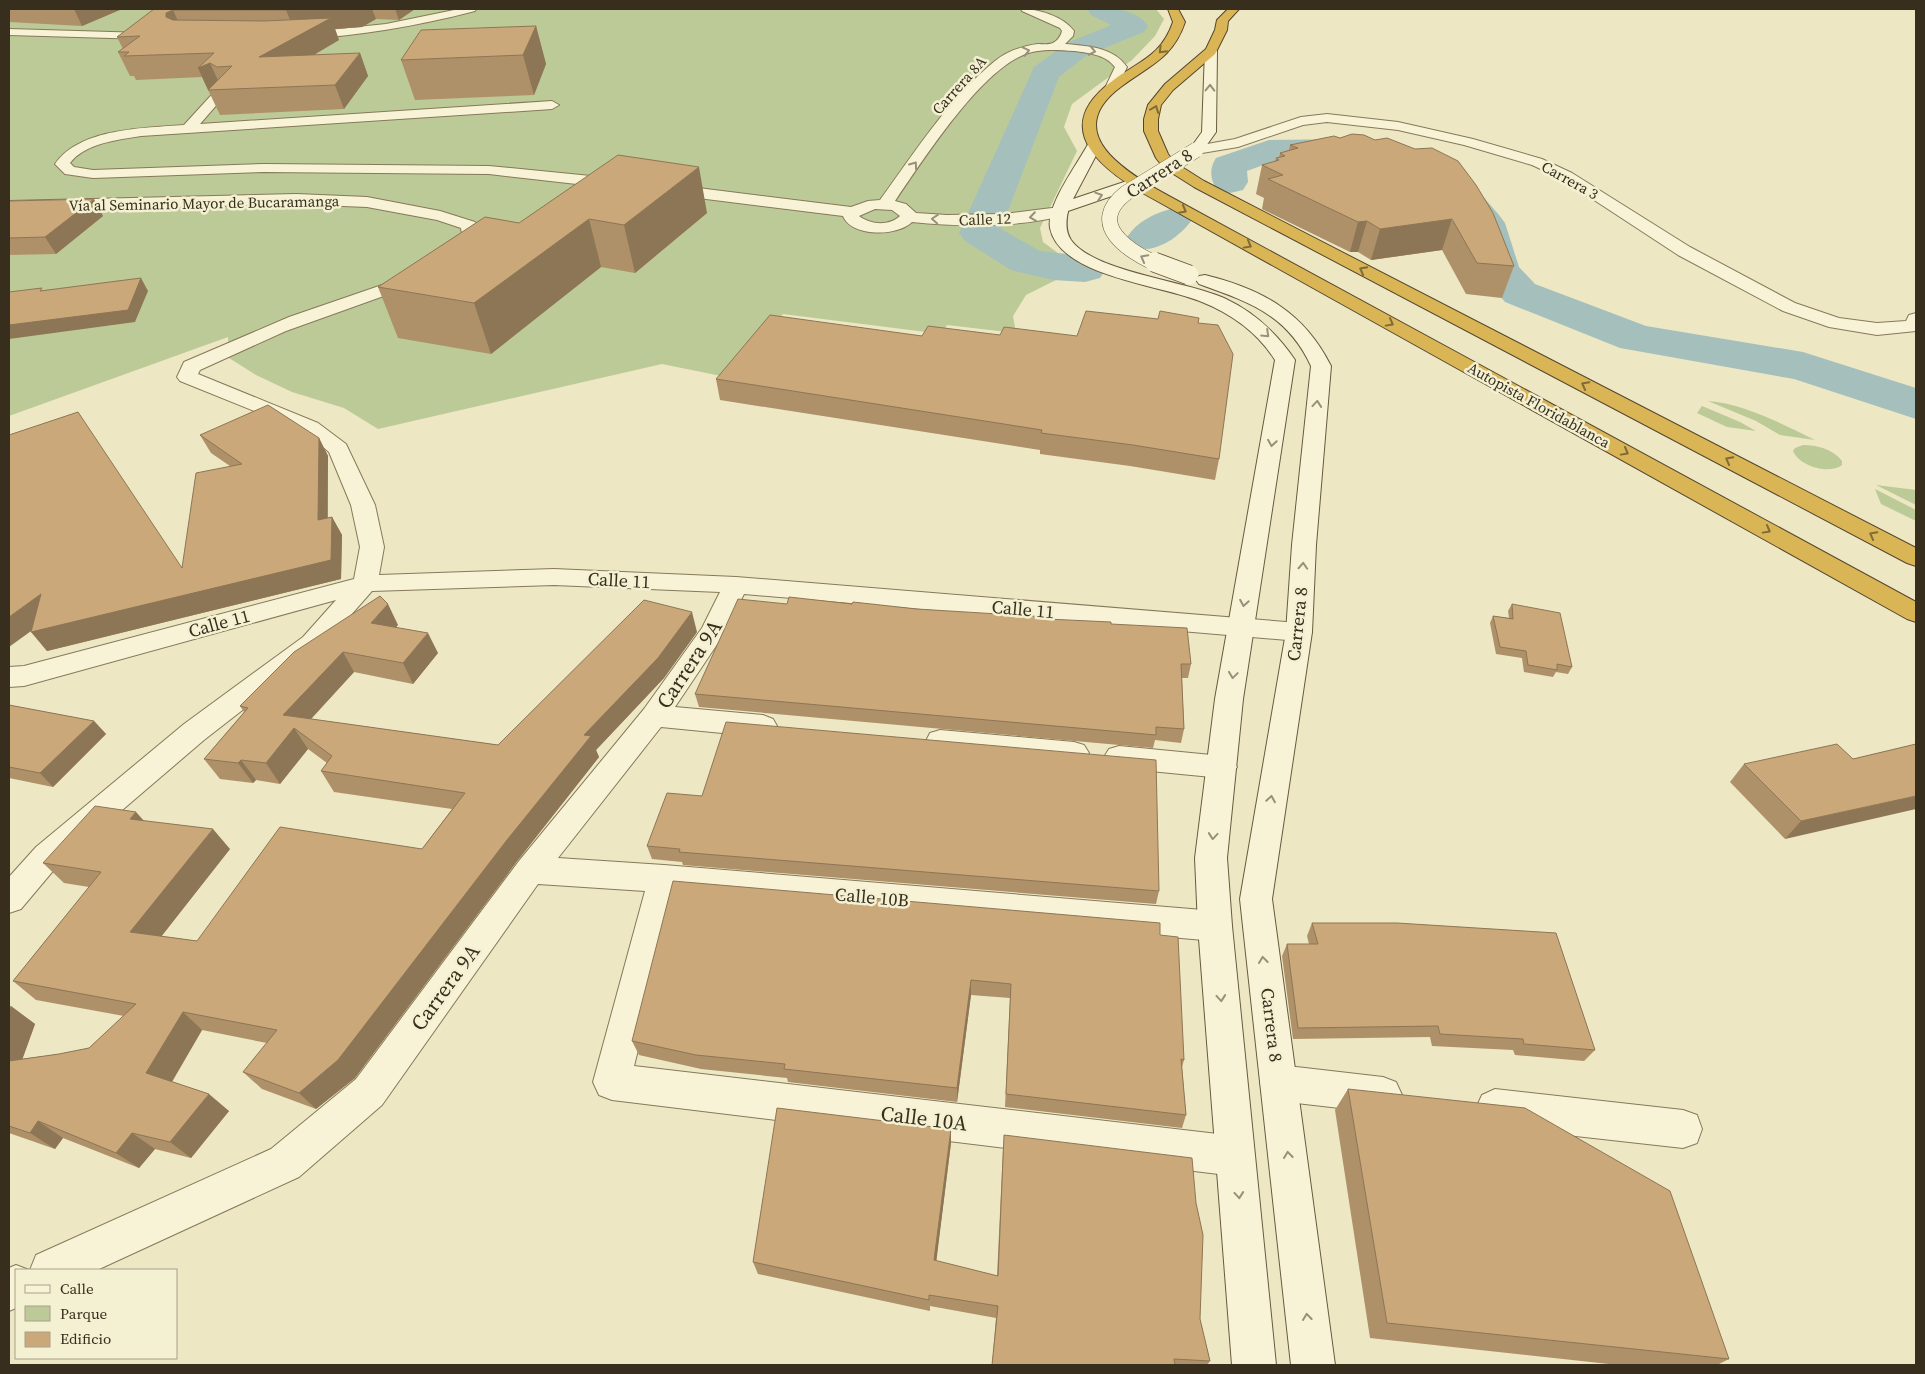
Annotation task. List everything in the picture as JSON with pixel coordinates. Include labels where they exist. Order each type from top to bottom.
[{"type":"highway","points":[[1094,146],[1089,132],[1090,115],[1098,100],[1111,88],[1150,63],[1169,43],[1176,33],[1179,22],[1173,9]]},
{"type":"highway","points":[[1234,9],[1222,20],[1221,30],[1211,51],[1169,87],[1155,105],[1151,119],[1151,131],[1161,156],[1169,166],[1199,184],[1916,558]]},
{"type":"highway","name":"Autopista Floridablanca","points":[[1094,146],[1113,167],[1162,198],[1916,612]]},
{"type":"street","points":[[289,37],[348,34],[402,26],[471,9]]},
{"type":"street","points":[[1026,9],[1064,26],[1068,31],[1067,36],[1055,47]]},
{"type":"street","points":[[9,32],[153,37]]},
{"type":"street","name":"Carrera 8A","points":[[885,204],[962,102],[994,68],[1017,53],[1032,49],[1072,47],[1112,56],[1118,60],[1121,67],[1111,88]]},
{"type":"street","name":"Carrera 8","points":[[1211,51],[1209,132],[1196,150],[1125,194],[1111,210],[1109,218],[1111,228],[1125,246],[1192,284],[1254,323],[1273,340],[1286,360],[1229,699],[1222,767],[1215,809],[1211,858],[1215,926],[1254,1365]]},
{"type":"street","points":[[188,129],[221,93]]},
{"type":"street","points":[[552,105],[141,132],[105,139],[81,148],[66,156],[62,164],[70,171],[93,174],[264,168],[489,170],[632,185]]},
{"type":"street","name":"Carrera 3","points":[[1196,150],[1238,143],[1301,121],[1327,118],[1398,126],[1468,142],[1537,162],[1567,176],[1684,252],[1789,307],[1836,323],[1878,329],[1912,326],[1916,318]]},
{"type":"street","points":[[1060,212],[1094,146]]},
{"type":"street","name":"Carrera 8","points":[[1136,183],[1060,212],[1058,228],[1063,241],[1076,253],[1094,264],[1119,274],[1148,281],[1192,284],[1289,320],[1307,338],[1321,366],[1304,545],[1299,632],[1256,899],[1313,1365]]},
{"type":"street","points":[[651,187],[853,212],[866,206],[885,204],[900,207],[908,213],[908,217],[900,224],[873,227],[864,226],[853,220],[853,212]]},
{"type":"street","name":"Vía al Seminario Mayor de Bucaramanga","points":[[9,206],[296,199],[367,202],[440,216],[469,224],[471,240],[452,260],[436,270],[385,291],[345,302],[278,327],[218,356],[191,366],[187,377],[311,427],[338,449],[363,505],[372,547],[365,584]]},
{"type":"street","name":"Calle 12","points":[[908,217],[961,221],[1005,220],[1060,212]]},
{"type":"street","name":"Calle 11","points":[[9,677],[24,676],[365,584],[554,576],[736,585],[1299,632]]},
{"type":"street","points":[[9,898],[47,856],[194,732],[312,644],[365,584]]},
{"type":"street","name":"Carrera 9A","points":[[53,1269],[285,1163],[369,1092],[530,870],[654,716],[713,631],[736,585]]},
{"type":"street","points":[[654,716],[793,728]]},
{"type":"street","points":[[912,738],[1222,767]]},
{"type":"street","name":"Calle 10B","points":[[530,870],[664,879],[1215,926]]},
{"type":"street","name":"Calle 10A","points":[[664,879],[612,1082],[1235,1156]]},
{"type":"street","points":[[1279,1084],[1412,1098]]},
{"type":"street","points":[[1460,1104],[1683,1129]]},
{"type":"green space","points":[[9,9],[1156,9],[1164,19],[1155,36],[1132,60],[1072,104],[1064,127],[1077,151],[1040,228],[1043,242],[1062,256],[1093,273],[1056,280],[1026,295],[1013,316],[1016,333],[947,325],[942,334],[783,314],[726,377],[662,364],[378,429],[344,408],[292,392],[256,375],[229,358],[228,337],[9,416]]},
{"type":"green space","points":[[1708,401],[1749,410],[1815,440],[1780,435],[1756,421]]},
{"type":"green space","points":[[1702,406],[1756,431],[1727,427],[1697,413]]},
{"type":"green space","points":[[1803,445],[1819,447],[1834,453],[1842,461],[1842,465],[1836,468],[1822,469],[1808,465],[1801,461],[1793,451],[1795,448]]},
{"type":"green space","points":[[1876,485],[1916,490],[1916,505]]},
{"type":"green space","points":[[1875,489],[1916,510],[1916,521],[1881,504]]},
{"type":"building","points":[[154,9],[304,9],[173,10],[166,13],[166,17],[173,20],[264,21],[331,18],[259,57],[360,53],[335,85],[208,90],[232,66],[217,67],[210,63],[198,68],[214,53],[124,56],[129,52],[118,52],[140,36],[117,37]]},
{"type":"building","points":[[536,26],[523,55],[401,60],[421,30]]},
{"type":"building","points":[[1352,134],[1364,135],[1375,140],[1387,138],[1415,149],[1432,148],[1458,161],[1476,185],[1493,213],[1514,266],[1477,263],[1452,219],[1380,229],[1367,221],[1358,222],[1268,179],[1283,175],[1262,165],[1279,160],[1276,158],[1285,156],[1280,153],[1298,148],[1290,145],[1334,136],[1340,138]]},
{"type":"building","points":[[618,155],[699,167],[624,225],[589,219],[474,303],[378,287],[485,217],[519,223]]},
{"type":"building","points":[[94,199],[45,237],[9,238],[9,201]]},
{"type":"building","points":[[141,278],[128,310],[9,325],[9,292],[42,288],[40,291]]},
{"type":"building","points":[[1086,311],[1158,319],[1160,311],[1199,318],[1198,323],[1218,325],[1233,354],[1219,459],[1041,433],[1042,430],[716,379],[770,315],[922,336],[928,326],[1000,335],[1004,327],[1077,336]]},
{"type":"building","points":[[268,405],[319,438],[318,520],[332,517],[331,560],[31,632],[41,594],[9,617],[9,435],[78,412],[182,568],[196,473],[242,464],[200,435]]},
{"type":"building","points":[[380,596],[388,604],[371,623],[428,633],[403,663],[343,652],[283,715],[498,745],[644,600],[692,612],[658,658],[584,735],[591,736],[507,840],[338,1060],[299,1093],[243,1072],[277,1030],[183,1012],[146,1073],[209,1094],[170,1142],[132,1133],[116,1153],[38,1121],[30,1133],[9,1126],[9,1061],[89,1048],[136,1004],[13,981],[101,872],[43,863],[95,806],[136,812],[130,819],[213,829],[130,932],[197,941],[280,827],[422,849],[465,793],[321,771],[332,756],[294,728],[266,763],[241,760],[238,763],[204,759],[248,708],[240,706],[294,652]]},
{"type":"building","points":[[789,597],[852,604],[853,602],[917,609],[1187,628],[1191,664],[1181,664],[1184,729],[1156,727],[1156,735],[695,694],[738,599],[787,604]]},
{"type":"building","points":[[1512,604],[1560,613],[1572,667],[1557,664],[1557,670],[1528,665],[1526,651],[1500,647],[1493,616],[1513,619]]},
{"type":"building","points":[[9,705],[94,721],[40,773],[9,767]]},
{"type":"building","points":[[726,722],[1156,760],[1159,891],[679,852],[680,849],[647,846],[667,793],[702,796]]},
{"type":"building","points":[[1837,744],[1853,759],[1916,744],[1916,796],[1801,821],[1744,764]]},
{"type":"building","points":[[673,881],[1160,923],[1160,935],[1178,937],[1184,1060],[1181,1059],[1186,1115],[1006,1094],[1011,984],[971,980],[957,1088],[784,1069],[785,1064],[696,1055],[632,1041]]},
{"type":"building","points":[[1312,923],[1397,923],[1556,933],[1595,1050],[1524,1044],[1523,1039],[1440,1034],[1438,1026],[1298,1028],[1287,944],[1318,944]]},
{"type":"building","points":[[1348,1089],[1525,1108],[1670,1191],[1729,1359],[1387,1323]]},
{"type":"building","points":[[777,1108],[951,1129],[934,1260],[998,1276],[1004,1135],[1192,1158],[1196,1203],[1203,1235],[1200,1319],[1210,1361],[1174,1359],[1175,1365],[992,1365],[998,1306],[929,1295],[929,1300],[753,1262]]},
{"type":"waterway","points":[[1085,269],[1053,267],[1026,261],[979,233],[1045,73],[1077,49],[1134,26],[1100,9]]},
{"type":"waterway","points":[[1230,182],[1229,166],[1269,151],[1321,150],[1380,154]]},
{"type":"waterway","points":[[1467,201],[1485,223],[1499,271],[1520,293],[1636,338],[1803,366],[1916,404]]},
{"type":"waterway","points":[[1147,237],[1171,221]]}]
